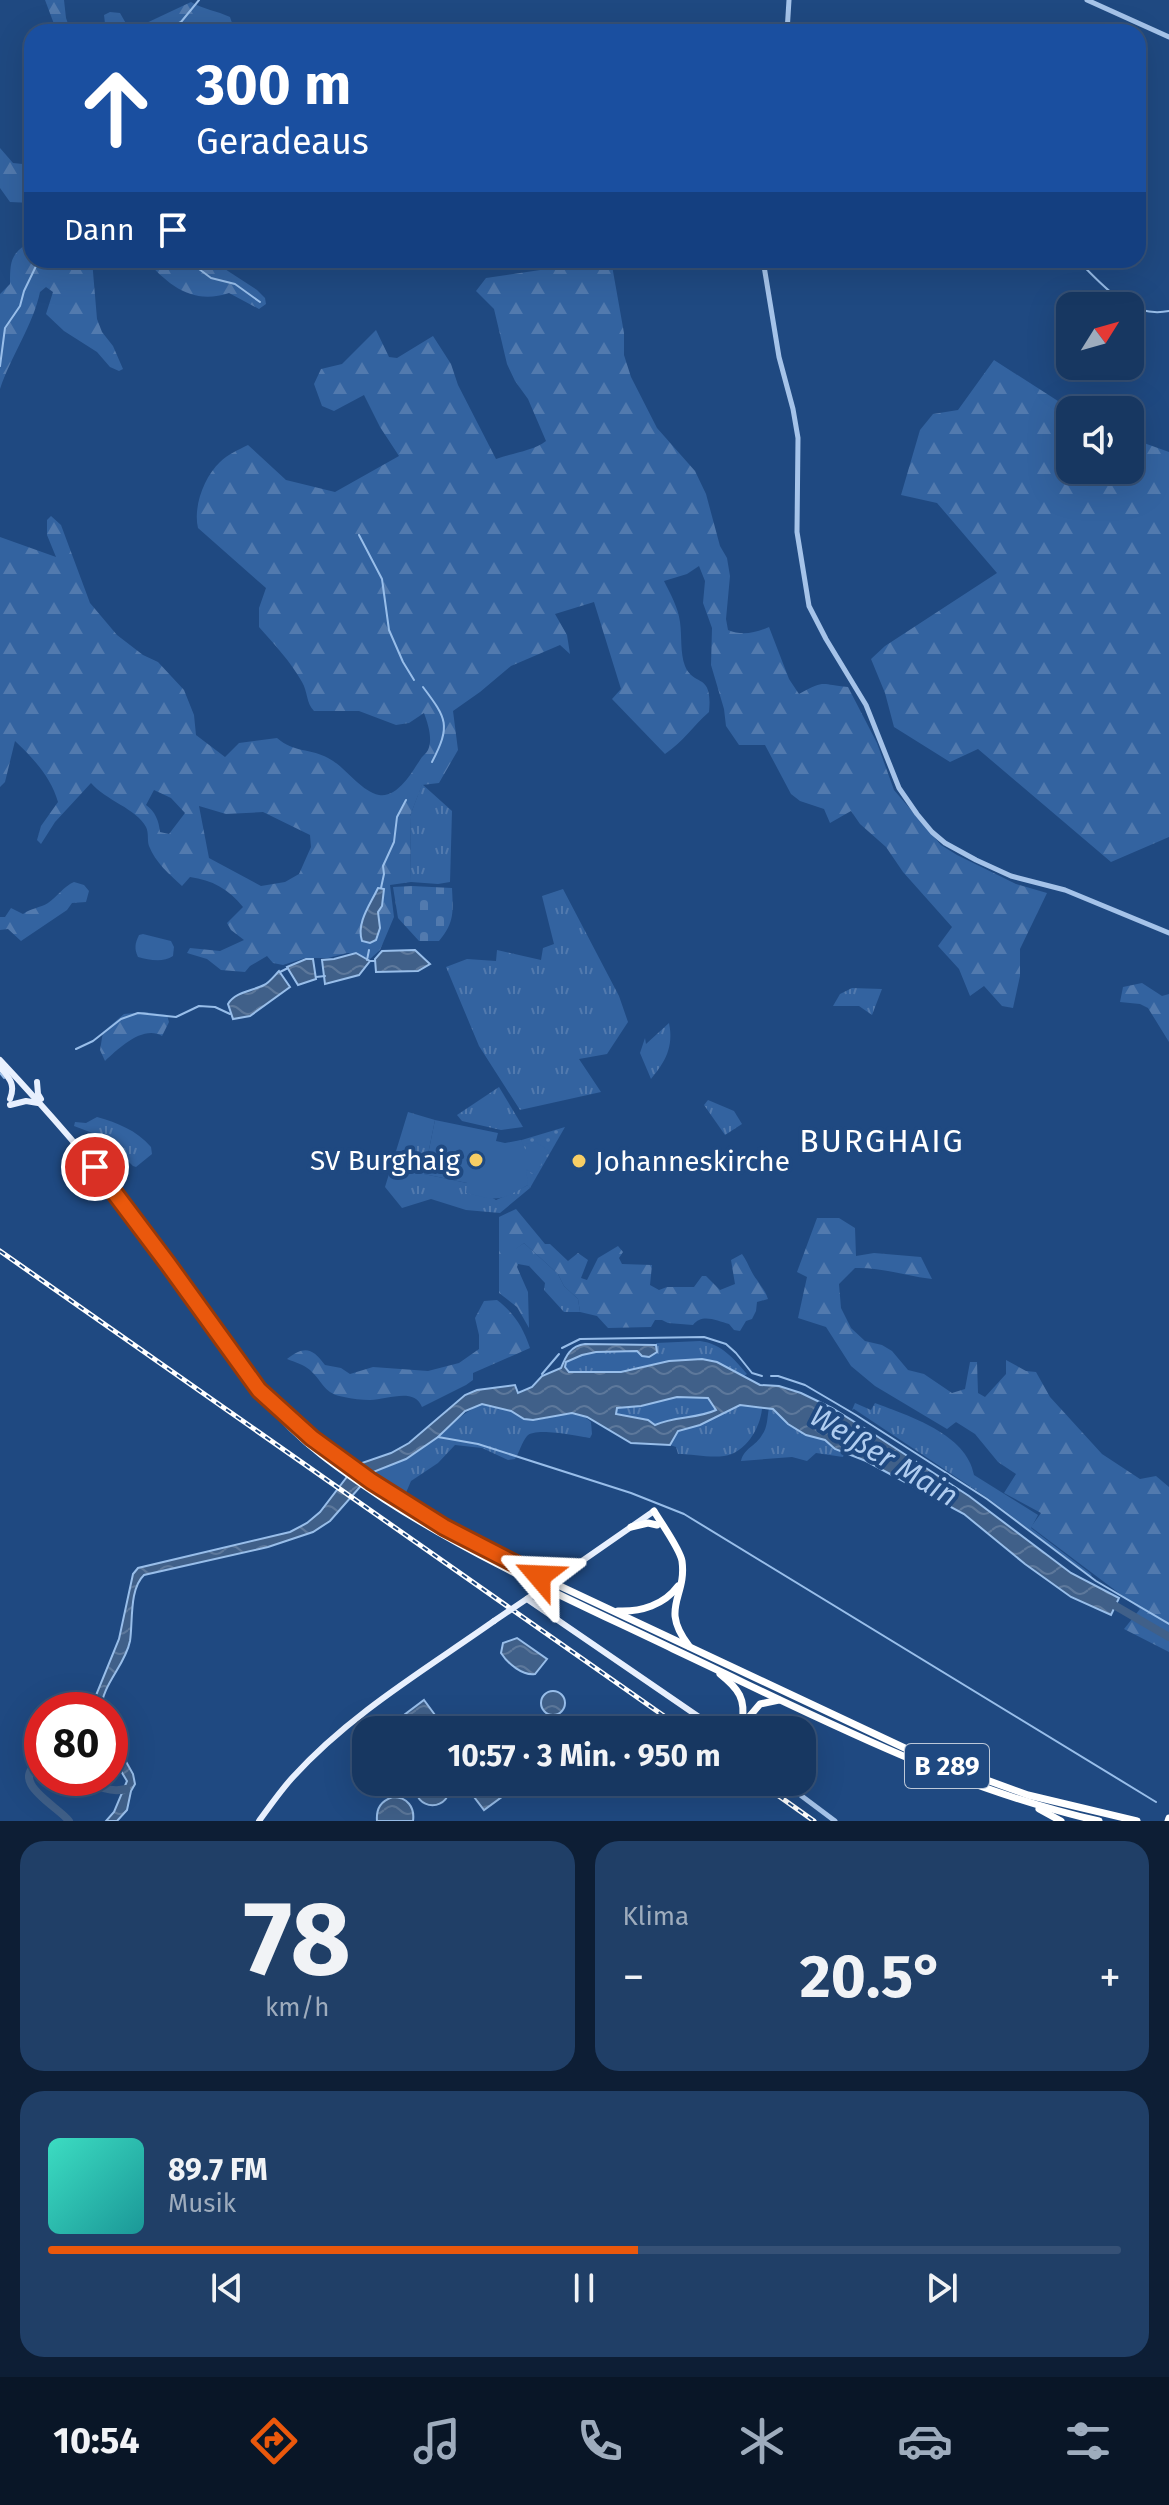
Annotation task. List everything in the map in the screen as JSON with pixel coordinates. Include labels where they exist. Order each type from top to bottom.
[{"type":"highway","name":"B 289","points":[[243,1371],[259,1390],[342,1466],[424,1520],[492,1558],[709,1666],[922,1765],[1026,1802],[1099,1821]]},
{"type":"highway","points":[[652,1512],[680,1554],[682,1574],[674,1616],[679,1632],[690,1648]]},
{"type":"highway","points":[[631,1527],[648,1523],[660,1528]]},
{"type":"highway","name":"B 289","points":[[492,1558],[612,1610],[890,1742],[963,1773],[1028,1795],[1137,1821]]},
{"type":"highway","points":[[612,1610],[632,1611],[653,1605],[672,1593],[679,1584]]},
{"type":"highway","points":[[709,1666],[740,1692],[744,1705],[742,1716]]},
{"type":"highway","points":[[749,1716],[760,1704],[782,1700]]},
{"type":"highway","points":[[1026,1802],[1061,1821]]},
{"type":"main road","name":"B 289","points":[[0,1060],[121,1200],[243,1371]]},
{"type":"main road","points":[[0,1067],[12,1083],[10,1102],[26,1101],[43,1107]]},
{"type":"main road","points":[[37,1082],[43,1107]]},
{"type":"main road","points":[[259,1821],[293,1777],[323,1747],[384,1698],[652,1512]]},
{"type":"main road","points":[[527,1599],[697,1716]]},
{"type":"street","points":[[788,24],[789,0]]},
{"type":"street","points":[[1087,0],[1140,24]]},
{"type":"street","points":[[1146,27],[1169,37]]},
{"type":"street","points":[[764,268],[779,357],[798,438],[797,532],[809,606],[866,705],[899,788],[932,832],[976,860],[1011,876],[1065,890],[1169,933]]},
{"type":"street","points":[[802,1796],[835,1821]]},
{"type":"green space","points":[[45,0],[64,0],[68,24],[54,24]]},
{"type":"green space","points":[[191,2],[230,17],[232,24],[144,24]]},
{"type":"green space","points":[[120,13],[126,24],[105,24],[104,15]]},
{"type":"green space","points":[[0,148],[13,163],[24,164],[24,203],[10,202],[0,188]]},
{"type":"green space","points":[[24,246],[24,268],[93,268],[97,319],[123,369],[119,371],[110,367],[97,352],[64,331],[46,314],[53,292],[46,287],[40,292],[0,389],[0,294],[10,284],[13,258]]},
{"type":"green space","points":[[154,268],[223,268],[257,290],[265,298],[266,304],[259,309],[229,293],[204,297],[193,295],[164,278]]},
{"type":"green space","points":[[554,268],[612,268],[624,333],[624,355],[631,377],[657,428],[695,471],[706,494],[720,546],[727,558],[730,576],[726,619],[728,630],[748,633],[769,627],[789,679],[799,694],[819,685],[848,687],[877,743],[894,790],[941,845],[1016,884],[1047,893],[1020,949],[1020,976],[1013,1008],[1002,1006],[984,986],[970,996],[959,969],[938,946],[952,927],[903,872],[886,847],[860,824],[851,811],[830,823],[824,809],[800,801],[791,794],[765,745],[739,745],[726,726],[711,665],[712,628],[703,603],[705,581],[699,566],[687,574],[664,581],[679,617],[685,666],[693,677],[706,685],[709,712],[665,754],[612,699],[621,689],[594,602],[555,614],[567,635],[570,654],[560,645],[511,666],[453,711],[458,750],[439,783],[422,785],[410,816],[411,882],[390,885],[394,917],[380,950],[370,959],[347,953],[328,958],[305,958],[283,965],[273,963],[267,956],[245,972],[221,970],[207,959],[187,953],[190,948],[220,951],[244,940],[227,923],[243,907],[226,890],[206,880],[190,877],[182,886],[155,857],[142,821],[91,783],[55,822],[41,844],[37,840],[41,826],[58,802],[46,776],[15,741],[5,782],[0,787],[0,537],[56,557],[47,535],[47,520],[51,516],[61,525],[90,603],[117,635],[143,655],[158,662],[184,690],[194,715],[196,735],[225,757],[239,743],[277,738],[290,746],[328,758],[372,793],[386,795],[409,777],[429,746],[430,736],[424,713],[409,723],[396,725],[359,711],[314,711],[297,674],[259,627],[259,608],[266,588],[198,528],[197,511],[209,476],[230,454],[248,445],[286,480],[335,492],[399,456],[364,395],[334,411],[322,406],[314,384],[321,369],[342,364],[376,330],[389,357],[397,358],[433,336],[451,364],[458,385],[496,459],[529,450],[546,441],[528,399],[507,364],[494,309],[476,291],[486,278]],"holes":[[[154,790],[171,798],[185,813],[169,834],[160,832],[156,817],[146,805]],[[199,806],[226,814],[263,812],[310,835],[311,847],[299,874],[285,882],[261,886],[209,858]]]},
{"type":"green space","points":[[994,360],[1056,400],[1056,484],[1144,484],[1144,443],[1169,452],[1169,837],[1111,862],[978,749],[950,762],[894,727],[871,659],[885,646],[997,573],[937,503],[901,495],[920,430],[933,414],[958,410]]},
{"type":"green space","points":[[422,784],[452,811],[450,882],[411,882],[410,816]]},
{"type":"green space","points":[[74,882],[84,885],[89,891],[86,902],[72,903],[67,910],[21,941],[8,929],[0,930],[0,917],[5,917],[11,908],[23,914],[48,903]]},
{"type":"green space","points":[[393,887],[452,888],[452,916],[439,941],[419,941],[398,918]]},
{"type":"green space","points":[[563,889],[619,996],[628,1022],[607,1054],[579,1059],[601,1092],[520,1110],[479,1046],[446,967],[467,959],[496,961],[497,950],[541,960],[543,948],[554,944],[542,896]]},
{"type":"green space","points":[[139,935],[171,941],[173,956],[160,960],[138,957],[136,943]]},
{"type":"green space","points":[[1142,983],[1162,996],[1169,994],[1169,1042],[1148,1008],[1120,1002],[1123,987]]},
{"type":"green space","points":[[852,988],[882,989],[872,1015],[859,1006],[833,1006],[840,994]]},
{"type":"green space","points":[[144,1012],[167,1015],[169,1022],[162,1036],[147,1033],[139,1036],[124,1044],[105,1061],[100,1050],[103,1032],[124,1014]]},
{"type":"green space","points":[[669,1023],[667,1054],[651,1079],[640,1053],[645,1038],[646,1044]]},
{"type":"green space","points":[[499,1087],[523,1127],[501,1130],[462,1121],[457,1115]]},
{"type":"green space","points":[[708,1100],[734,1111],[742,1124],[725,1135],[704,1105]]},
{"type":"green space","points":[[408,1112],[435,1120],[424,1174],[467,1183],[496,1200],[528,1185],[530,1188],[500,1213],[466,1210],[431,1199],[402,1208],[385,1187]]},
{"type":"green space","points":[[97,1117],[133,1132],[151,1147],[152,1154],[136,1167],[133,1166],[103,1137],[74,1126],[75,1122],[86,1123]]},
{"type":"green space","name":"SV Burghaig","points":[[435,1120],[498,1133],[496,1141],[521,1140],[526,1151],[526,1144],[536,1142],[549,1151],[535,1175],[526,1169],[528,1185],[510,1195],[492,1198],[466,1193],[467,1183],[424,1174]]},
{"type":"green space","points":[[565,1127],[530,1188],[521,1178],[515,1142]]},
{"type":"green space","points":[[516,1209],[545,1244],[550,1244],[568,1261],[578,1253],[588,1260],[581,1278],[587,1280],[598,1258],[618,1246],[623,1252],[619,1258],[622,1264],[652,1265],[650,1285],[659,1290],[694,1287],[702,1276],[706,1276],[720,1290],[735,1284],[731,1260],[742,1254],[768,1299],[757,1302],[752,1319],[746,1321],[740,1331],[729,1324],[705,1319],[693,1325],[655,1320],[651,1327],[608,1328],[597,1316],[580,1312],[578,1299],[564,1286],[558,1274],[524,1243],[516,1249],[531,1263],[529,1266],[518,1264],[517,1267],[528,1292],[529,1328],[517,1307],[499,1293],[499,1217]]},
{"type":"green space","points":[[817,1218],[839,1218],[855,1228],[856,1256],[874,1253],[921,1257],[932,1279],[855,1268],[839,1284],[841,1308],[851,1328],[865,1341],[882,1345],[892,1351],[908,1370],[924,1374],[952,1393],[965,1389],[970,1362],[977,1362],[978,1393],[985,1397],[1006,1374],[1006,1360],[1026,1371],[1036,1372],[1050,1397],[1102,1454],[1140,1479],[1156,1476],[1169,1487],[1169,1652],[1124,1629],[1140,1609],[1031,1527],[1041,1513],[1004,1493],[1016,1474],[998,1462],[975,1434],[956,1422],[947,1429],[875,1386],[851,1366],[826,1327],[798,1318],[807,1277],[797,1272]]},
{"type":"green space","points":[[524,1243],[558,1274],[564,1286],[578,1299],[580,1312],[564,1312],[544,1290],[545,1283],[515,1249]]},
{"type":"green space","points":[[497,1300],[517,1321],[530,1348],[473,1373],[473,1380],[466,1385],[422,1407],[413,1397],[407,1396],[370,1400],[337,1396],[328,1391],[308,1368],[287,1359],[308,1350],[325,1365],[341,1368],[350,1374],[373,1367],[428,1371],[459,1363],[479,1349],[475,1318],[484,1301]]},
{"type":"green space","points":[[700,1341],[721,1349],[747,1374],[744,1376],[717,1362],[702,1359],[669,1361],[621,1372],[570,1372],[565,1367],[566,1362],[596,1352],[637,1351],[649,1357],[657,1347],[656,1343]]},
{"type":"green space","points":[[677,1397],[709,1398],[716,1410],[655,1425],[648,1420],[616,1414],[617,1408]]},
{"type":"green space","points":[[855,1403],[871,1410],[875,1403],[935,1428],[949,1438],[969,1461],[974,1475],[1038,1515],[1031,1528],[1092,1577],[989,1499],[852,1410]]},
{"type":"green space","points":[[482,1404],[530,1420],[577,1415],[591,1422],[592,1434],[590,1438],[531,1433],[525,1438],[515,1459],[508,1460],[482,1448],[455,1445],[438,1463],[411,1481],[405,1495],[381,1481],[373,1472],[413,1455],[459,1418]]},
{"type":"green space","points":[[740,1405],[759,1406],[762,1409],[755,1431],[745,1445],[732,1454],[678,1454],[676,1447],[670,1445],[678,1431],[700,1425]]},
{"type":"green space","points":[[769,1408],[795,1428],[844,1453],[843,1457],[816,1453],[807,1461],[792,1457],[741,1461],[764,1432]]},
{"type":"water","points":[[378,888],[384,889],[378,912],[380,928],[376,940],[370,943],[362,941],[361,928]]},
{"type":"water","points":[[415,950],[430,964],[418,971],[376,972],[375,959],[382,951]]},
{"type":"water","points":[[356,953],[370,961],[359,975],[325,984],[322,960]]},
{"type":"water","points":[[313,959],[316,979],[298,985],[287,967]]},
{"type":"water","points":[[279,971],[290,987],[250,1016],[233,1019],[228,1004],[231,1000],[266,984]]},
{"type":"water","points":[[585,1344],[656,1345],[657,1352],[649,1357],[637,1351],[582,1355],[566,1362],[569,1372],[621,1372],[669,1361],[702,1359],[717,1362],[760,1385],[779,1386],[801,1393],[832,1408],[969,1496],[1071,1573],[1119,1598],[1111,1615],[1071,1597],[964,1514],[866,1461],[835,1449],[825,1440],[806,1435],[788,1424],[773,1409],[740,1405],[700,1425],[678,1431],[670,1445],[631,1443],[587,1417],[572,1413],[533,1420],[482,1404],[465,1411],[438,1437],[406,1459],[373,1472],[330,1521],[313,1532],[268,1547],[144,1575],[134,1597],[130,1641],[124,1659],[105,1692],[97,1692],[119,1639],[133,1574],[138,1568],[290,1532],[320,1512],[356,1465],[409,1443],[465,1395],[477,1390],[515,1385],[518,1393],[532,1387],[542,1376],[561,1368],[569,1352]],"holes":[[[677,1397],[708,1398],[716,1410],[655,1425],[648,1420],[616,1414],[617,1408]]]},
{"type":"water","points":[[517,1638],[547,1659],[535,1674],[516,1668],[501,1653],[503,1643]]},
{"type":"water","points":[[553,1691],[564,1698],[565,1703],[558,1714],[553,1715],[542,1708],[541,1703],[548,1692]]},
{"type":"water","points":[[424,1700],[436,1716],[405,1716]]},
{"type":"water","points":[[128,1765],[135,1784],[127,1810],[117,1821],[106,1821],[121,1796],[128,1796]]},
{"type":"water","points":[[418,1796],[447,1796],[439,1804],[432,1805]]},
{"type":"water","points":[[473,1796],[503,1796],[484,1810]]},
{"type":"water","points":[[393,1797],[409,1804],[413,1821],[377,1821],[380,1806]]},
{"type":"waterway","points":[[177,24],[199,0]]},
{"type":"waterway","points":[[0,366],[5,328],[20,306],[35,268]]},
{"type":"waterway","points":[[198,268],[211,278],[235,284],[260,302]]},
{"type":"waterway","points":[[1085,268],[1129,305],[1154,312],[1169,311]]},
{"type":"waterway","points":[[359,535],[382,579],[389,630],[414,680]]},
{"type":"waterway","points":[[423,687],[444,723],[442,739],[432,762]]},
{"type":"waterway","points":[[381,888],[383,866],[394,842],[397,817],[406,800]]},
{"type":"waterway","points":[[367,960],[369,950]]},
{"type":"waterway","points":[[370,961],[375,961]]},
{"type":"waterway","points":[[280,972],[288,968]]},
{"type":"waterway","points":[[316,977],[325,976]]},
{"type":"waterway","points":[[76,1049],[93,1041],[121,1019],[138,1013],[176,1017],[199,1006],[215,1007],[230,1014]]},
{"type":"waterway","points":[[0,1073],[4,1078]]},
{"type":"waterway","points":[[562,1348],[580,1339],[704,1337],[726,1344],[752,1373],[762,1376]]},
{"type":"waterway","points":[[542,1374],[559,1354]]},
{"type":"waterway","points":[[771,1376],[805,1385],[856,1415],[987,1499],[1096,1581],[1169,1624]]},
{"type":"waterway","points":[[438,1437],[478,1444],[631,1493],[684,1514],[1156,1802]]},
{"type":"waterway","name":"Weißer Main","points":[[1107,1601],[1169,1637]]},
{"type":"waterway","points":[[41,1796],[69,1821]]},
{"type":"railway","points":[[0,1251],[664,1716]]},
{"type":"railway","points":[[779,1796],[814,1821]]},
{"type":"place","name":"SV Burghaig","points":[[476,1160]]},
{"type":"place","name":"Johanneskirche","points":[[579,1161]]},
{"type":"district","name":"BURGHAIG","points":[[882,1141]]},
{"type":"route","points":[[95,1167],[259,1390],[312,1438],[371,1481],[444,1527],[539,1576]]}]
